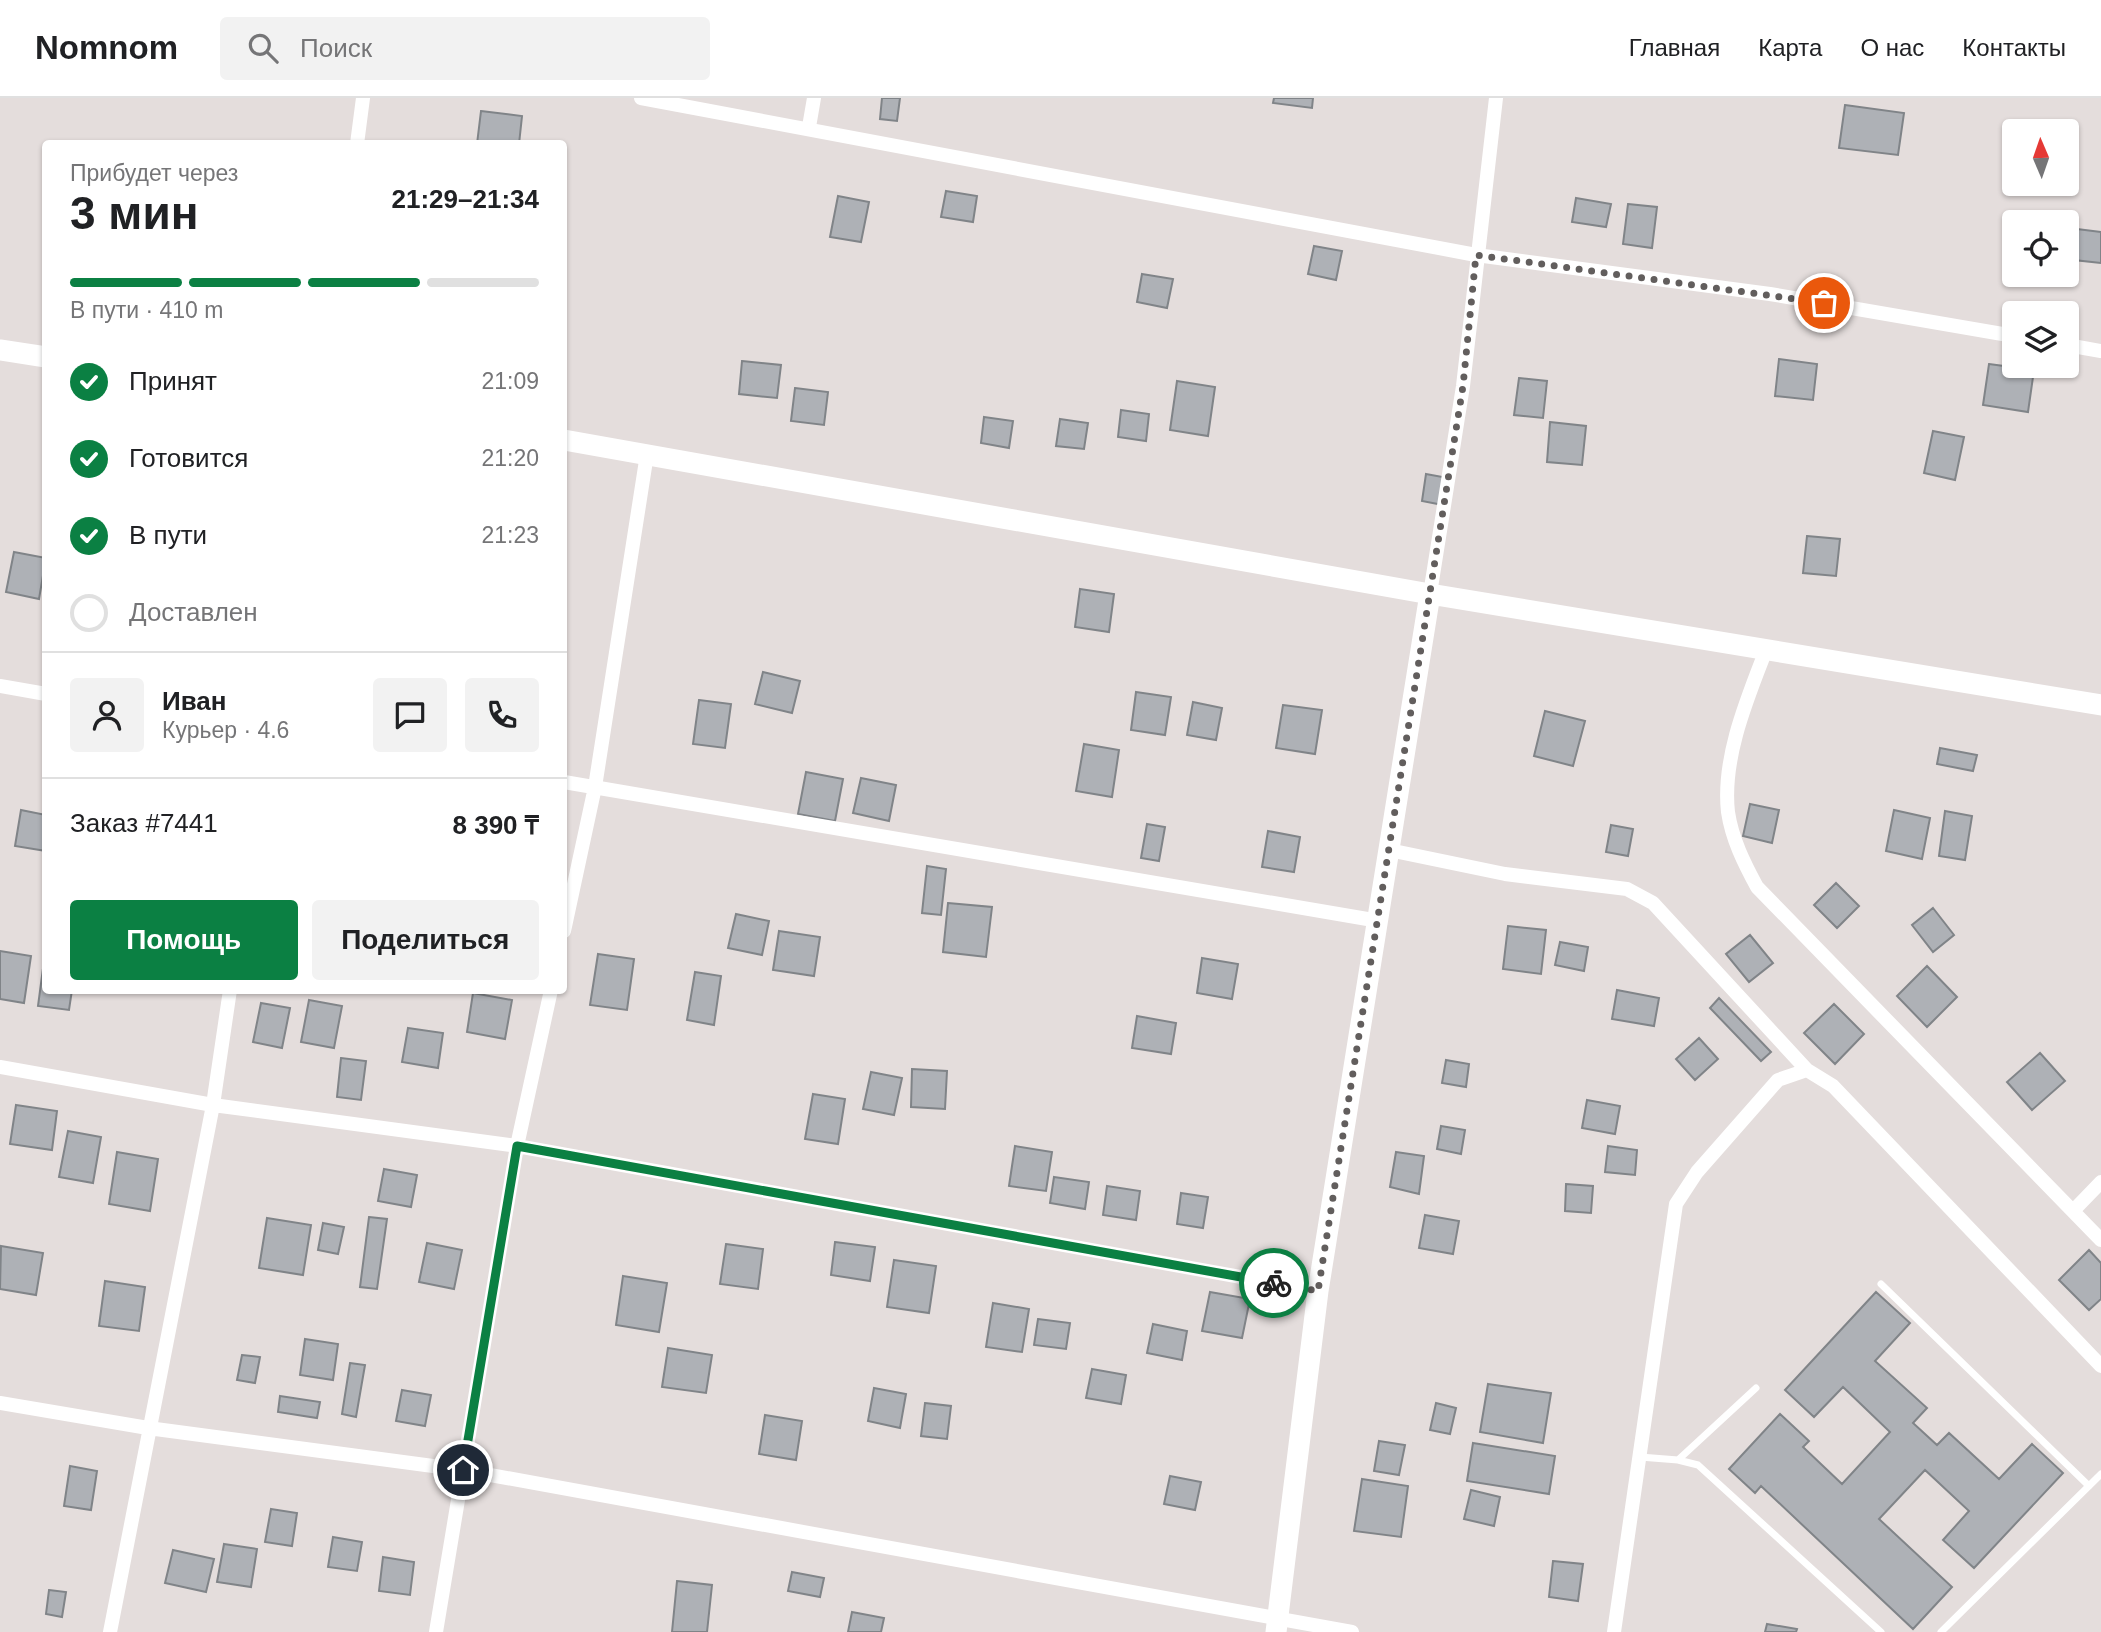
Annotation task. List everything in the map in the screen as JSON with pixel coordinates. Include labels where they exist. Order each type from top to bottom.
[{"type":"street","points":[[357,140],[363,98]]},
{"type":"street","points":[[641,98],[809,127],[1476,255],[1770,294],[2002,334]]},
{"type":"street","points":[[809,127],[814,98]]},
{"type":"street","points":[[1277,1625],[1318,1291],[1463,386],[1496,98]]},
{"type":"street","points":[[2079,347],[2101,351]]},
{"type":"street","points":[[0,350],[42,356]]},
{"type":"street","points":[[567,441],[1430,594],[2101,705]]},
{"type":"street","points":[[567,917],[595,787],[647,454]]},
{"type":"street","points":[[1766,650],[1746,703],[1731,759],[1728,811],[1738,852],[1757,887],[2101,1240]]},
{"type":"street","points":[[0,686],[42,693]]},
{"type":"street","points":[[567,782],[1379,921]]},
{"type":"street","points":[[1389,850],[1505,874],[1627,889],[1653,903],[1807,1070],[1833,1086],[2101,1366]]},
{"type":"street","points":[[110,1632],[213,1105],[229,994]]},
{"type":"street","points":[[436,1632],[517,1146],[550,994]]},
{"type":"street","points":[[0,1066],[213,1105],[517,1146],[1318,1291]]},
{"type":"street","points":[[1614,1632],[1676,1204],[1698,1172],[1779,1080],[1807,1070]]},
{"type":"street","points":[[2073,1211],[2101,1182]]},
{"type":"street","points":[[0,1403],[148,1428],[463,1470],[1277,1625],[1352,1632]]},
{"type":"lane","points":[[1881,1284],[2089,1486]]},
{"type":"lane","points":[[1678,1460],[1756,1388]]},
{"type":"lane","points":[[1640,1457],[1678,1460],[1698,1465],[1881,1632]]},
{"type":"lane","points":[[1941,1632],[2101,1474]]},
{"type":"building","points":[[882,98],[900,98],[897,121],[880,119]]},
{"type":"building","points":[[1274,98],[1313,98],[1312,108],[1273,103]]},
{"type":"building","points":[[1845,105],[1904,113],[1898,155],[1839,148]]},
{"type":"building","points":[[481,111],[522,116],[519,140],[477,140]]},
{"type":"building","points":[[946,191],[977,196],[973,222],[941,217]]},
{"type":"building","points":[[838,196],[869,202],[861,242],[830,237]]},
{"type":"building","points":[[1576,198],[1611,204],[1606,227],[1572,222]]},
{"type":"building","points":[[1628,204],[1657,207],[1652,248],[1623,244]]},
{"type":"building","points":[[2079,229],[2101,232],[2101,263],[2079,261]]},
{"type":"building","points":[[1314,246],[1342,251],[1336,280],[1308,274]]},
{"type":"building","points":[[1142,274],[1173,279],[1167,308],[1137,302]]},
{"type":"building","points":[[1779,359],[1817,364],[1813,400],[1775,396]]},
{"type":"building","points":[[742,361],[781,365],[777,398],[739,394]]},
{"type":"building","points":[[1989,364],[2002,366],[2002,378],[2033,378],[2028,412],[1983,405]]},
{"type":"building","points":[[1519,378],[1547,381],[1543,418],[1514,415]]},
{"type":"building","points":[[1177,381],[1215,387],[1208,436],[1170,430]]},
{"type":"building","points":[[795,388],[828,392],[824,425],[791,421]]},
{"type":"building","points":[[1121,410],[1149,414],[1146,441],[1118,437]]},
{"type":"building","points":[[984,417],[1013,421],[1009,448],[981,443]]},
{"type":"building","points":[[1060,419],[1088,423],[1084,449],[1056,446]]},
{"type":"building","points":[[1550,422],[1586,426],[1582,465],[1547,462]]},
{"type":"building","points":[[1933,431],[1964,437],[1955,480],[1924,473]]},
{"type":"building","points":[[1426,474],[1448,478],[1443,505],[1422,501]]},
{"type":"building","points":[[1807,536],[1840,539],[1836,576],[1803,573]]},
{"type":"building","points":[[14,552],[42,557],[39,599],[6,592]]},
{"type":"building","points":[[1080,589],[1114,594],[1109,632],[1075,627]]},
{"type":"building","points":[[763,672],[800,681],[792,713],[755,704]]},
{"type":"building","points":[[1136,692],[1171,697],[1165,735],[1131,730]]},
{"type":"building","points":[[699,700],[731,704],[725,748],[693,744]]},
{"type":"building","points":[[1193,702],[1222,708],[1216,740],[1187,735]]},
{"type":"building","points":[[1283,705],[1322,710],[1315,754],[1276,748]]},
{"type":"building","points":[[1545,711],[1585,721],[1573,766],[1534,756]]},
{"type":"building","points":[[1084,744],[1119,750],[1112,797],[1076,791]]},
{"type":"building","points":[[1940,748],[1977,755],[1973,771],[1937,764]]},
{"type":"building","points":[[806,772],[843,779],[835,821],[798,814]]},
{"type":"building","points":[[861,778],[896,785],[889,821],[853,813]]},
{"type":"building","points":[[1750,804],[1779,810],[1772,843],[1743,836]]},
{"type":"building","points":[[21,810],[42,814],[42,850],[15,846]]},
{"type":"building","points":[[1894,810],[1930,818],[1922,859],[1886,851]]},
{"type":"building","points":[[1945,811],[1972,816],[1965,860],[1939,856]]},
{"type":"building","points":[[1147,824],[1165,827],[1159,861],[1141,858]]},
{"type":"building","points":[[1611,825],[1633,829],[1628,856],[1606,852]]},
{"type":"building","points":[[1268,831],[1300,837],[1294,872],[1262,867]]},
{"type":"building","points":[[927,866],[946,869],[941,915],[922,913]]},
{"type":"building","points":[[1836,883],[1859,906],[1837,928],[1814,905]]},
{"type":"building","points":[[948,903],[992,907],[986,957],[943,952]]},
{"type":"building","points":[[1933,908],[1954,935],[1933,952],[1912,925]]},
{"type":"building","points":[[736,914],[769,921],[762,955],[728,948]]},
{"type":"building","points":[[1508,926],[1546,930],[1541,974],[1503,969]]},
{"type":"building","points":[[779,931],[820,937],[814,976],[773,970]]},
{"type":"building","points":[[1750,935],[1773,963],[1749,982],[1726,954]]},
{"type":"building","points":[[1560,942],[1588,947],[1584,971],[1555,965]]},
{"type":"building","points":[[0,951],[31,956],[24,1003],[0,999]]},
{"type":"building","points":[[598,954],[634,959],[627,1010],[590,1005]]},
{"type":"building","points":[[1202,958],[1238,964],[1232,999],[1197,993]]},
{"type":"building","points":[[1927,966],[1957,997],[1927,1027],[1897,996]]},
{"type":"building","points":[[695,972],[721,976],[714,1025],[687,1020]]},
{"type":"building","points":[[42,976],[42,994],[71,994],[69,1010],[38,1006]]},
{"type":"building","points":[[1617,990],[1659,998],[1654,1026],[1612,1019]]},
{"type":"building","points":[[473,994],[512,1000],[505,1039],[467,1032]]},
{"type":"building","points":[[1719,998],[1771,1052],[1761,1061],[1710,1008]]},
{"type":"building","points":[[309,1000],[342,1006],[334,1048],[301,1042]]},
{"type":"building","points":[[261,1003],[290,1008],[282,1048],[253,1042]]},
{"type":"building","points":[[1834,1004],[1864,1034],[1835,1064],[1804,1033]]},
{"type":"building","points":[[1137,1016],[1176,1023],[1171,1054],[1132,1048]]},
{"type":"building","points":[[408,1028],[443,1033],[438,1068],[402,1062]]},
{"type":"building","points":[[1699,1038],[1718,1059],[1695,1080],[1676,1059]]},
{"type":"building","points":[[2040,1053],[2065,1081],[2032,1110],[2007,1082]]},
{"type":"building","points":[[341,1058],[366,1061],[361,1100],[337,1097]]},
{"type":"building","points":[[1446,1060],[1469,1064],[1466,1087],[1442,1083]]},
{"type":"building","points":[[912,1069],[947,1071],[945,1109],[911,1107]]},
{"type":"building","points":[[871,1072],[902,1078],[894,1115],[863,1109]]},
{"type":"building","points":[[813,1094],[845,1099],[838,1144],[805,1139]]},
{"type":"building","points":[[1587,1100],[1620,1106],[1615,1134],[1582,1128]]},
{"type":"building","points":[[16,1105],[57,1111],[52,1150],[10,1144]]},
{"type":"building","points":[[1441,1126],[1465,1130],[1461,1154],[1437,1149]]},
{"type":"building","points":[[68,1131],[101,1137],[93,1183],[59,1177]]},
{"type":"building","points":[[1015,1146],[1052,1152],[1046,1191],[1009,1186]]},
{"type":"building","points":[[1608,1146],[1637,1150],[1635,1175],[1605,1172]]},
{"type":"building","points":[[117,1152],[158,1159],[150,1211],[109,1204]]},
{"type":"building","points":[[1396,1152],[1424,1156],[1419,1194],[1390,1187]]},
{"type":"building","points":[[384,1169],[417,1175],[411,1207],[378,1201]]},
{"type":"building","points":[[1054,1177],[1089,1182],[1085,1209],[1050,1203]]},
{"type":"building","points":[[1566,1184],[1593,1186],[1591,1213],[1565,1211]]},
{"type":"building","points":[[1107,1186],[1140,1191],[1136,1220],[1103,1215]]},
{"type":"building","points":[[1181,1193],[1208,1197],[1203,1228],[1177,1224]]},
{"type":"building","points":[[1425,1215],[1459,1221],[1453,1254],[1419,1248]]},
{"type":"building","points":[[369,1217],[387,1219],[377,1289],[360,1287]]},
{"type":"building","points":[[267,1218],[311,1225],[303,1275],[259,1268]]},
{"type":"building","points":[[323,1223],[344,1227],[338,1254],[318,1250]]},
{"type":"building","points":[[835,1242],[875,1247],[870,1281],[831,1275]]},
{"type":"building","points":[[427,1243],[462,1250],[454,1289],[419,1282]]},
{"type":"building","points":[[726,1244],[763,1249],[758,1289],[720,1284]]},
{"type":"building","points":[[1,1246],[43,1253],[36,1295],[0,1289]]},
{"type":"building","points":[[2089,1250],[2101,1263],[2101,1299],[2089,1310],[2059,1280]]},
{"type":"building","points":[[894,1260],[936,1266],[929,1313],[887,1307]]},
{"type":"building","points":[[623,1276],[667,1283],[659,1332],[616,1325]]},
{"type":"building","points":[[105,1281],[145,1287],[139,1331],[99,1326]]},
{"type":"building","points":[[1210,1292],[1250,1299],[1242,1338],[1202,1331]]},
{"type":"building","points":[[1876,1292],[1910,1323],[1875,1361],[1927,1408],[1913,1423],[1937,1445],[1949,1433],[1999,1479],[2032,1444],[2063,1473],[1974,1568],[1943,1540],[1969,1511],[1925,1470],[1879,1519],[1952,1587],[1913,1629],[1761,1486],[1755,1493],[1729,1469],[1780,1414],[1809,1441],[1803,1447],[1842,1484],[1890,1432],[1843,1387],[1814,1417],[1785,1390]]},
{"type":"building","points":[[993,1303],[1029,1309],[1022,1352],[986,1347]]},
{"type":"building","points":[[1038,1319],[1070,1323],[1066,1349],[1034,1345]]},
{"type":"building","points":[[1153,1324],[1187,1331],[1182,1360],[1147,1353]]},
{"type":"building","points":[[305,1339],[338,1344],[333,1380],[300,1375]]},
{"type":"building","points":[[668,1348],[712,1355],[706,1393],[662,1387]]},
{"type":"building","points":[[242,1355],[260,1357],[255,1383],[237,1380]]},
{"type":"building","points":[[350,1363],[365,1365],[356,1417],[342,1414]]},
{"type":"building","points":[[1092,1369],[1126,1375],[1121,1404],[1086,1398]]},
{"type":"building","points":[[1488,1384],[1551,1393],[1543,1443],[1480,1432]]},
{"type":"building","points":[[874,1388],[906,1394],[900,1428],[868,1421]]},
{"type":"building","points":[[402,1390],[431,1395],[425,1426],[396,1421]]},
{"type":"building","points":[[280,1396],[320,1402],[317,1418],[278,1412]]},
{"type":"building","points":[[925,1403],[951,1406],[947,1439],[921,1436]]},
{"type":"building","points":[[1436,1403],[1456,1408],[1450,1434],[1430,1430]]},
{"type":"building","points":[[765,1415],[802,1421],[796,1460],[759,1454]]},
{"type":"building","points":[[1379,1441],[1405,1445],[1399,1475],[1374,1471]]},
{"type":"building","points":[[1473,1443],[1555,1456],[1549,1494],[1467,1481]]},
{"type":"building","points":[[70,1466],[97,1471],[91,1510],[64,1506]]},
{"type":"building","points":[[1170,1476],[1201,1482],[1195,1510],[1164,1504]]},
{"type":"building","points":[[1362,1479],[1408,1486],[1401,1537],[1354,1531]]},
{"type":"building","points":[[1471,1490],[1500,1497],[1494,1526],[1464,1519]]},
{"type":"building","points":[[271,1509],[297,1513],[292,1546],[265,1542]]},
{"type":"building","points":[[333,1537],[362,1542],[357,1571],[328,1567]]},
{"type":"building","points":[[224,1544],[257,1549],[251,1587],[217,1582]]},
{"type":"building","points":[[173,1550],[214,1559],[206,1592],[165,1583]]},
{"type":"building","points":[[383,1557],[414,1562],[410,1595],[379,1591]]},
{"type":"building","points":[[1553,1561],[1583,1564],[1578,1601],[1549,1597]]},
{"type":"building","points":[[792,1572],[824,1578],[820,1597],[788,1591]]},
{"type":"building","points":[[677,1581],[712,1585],[707,1632],[672,1632]]},
{"type":"building","points":[[49,1590],[66,1592],[62,1617],[46,1614]]},
{"type":"building","points":[[852,1612],[884,1618],[881,1632],[848,1632]]},
{"type":"building","points":[[1767,1624],[1797,1629],[1796,1632],[1765,1632]]},
{"type":"way so far","points":[[1274,1283],[1318,1291],[1463,386],[1476,255],[1824,303]]},
{"type":"route","points":[[463,1470],[517,1146],[1274,1283]]}]
